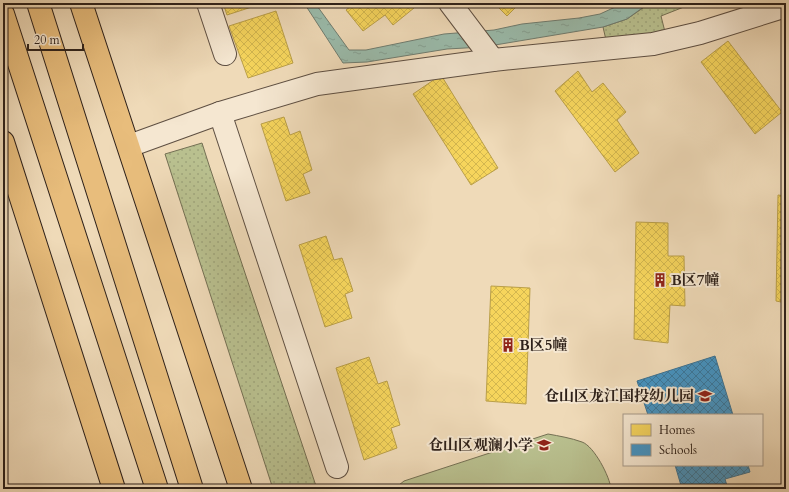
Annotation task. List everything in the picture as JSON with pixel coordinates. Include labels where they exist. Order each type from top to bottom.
[{"type":"main road","points":[[38,3],[192,489]]},
{"type":"main road","points":[[71,3],[94,43]]},
{"type":"main road","points":[[81,3],[241,489]]},
{"type":"main road","points":[[3,14],[157,489]]},
{"type":"main road","points":[[3,142],[114,489]]},
{"type":"street","points":[[208,3],[225,54]]},
{"type":"street","points":[[450,3],[482,46]]},
{"type":"street","points":[[129,146],[220,113],[317,84],[482,46],[653,44],[700,33],[786,6]]},
{"type":"street","points":[[220,113],[337,467]]},
{"type":"green space","points":[[650,3],[694,3],[661,16],[666,36],[606,40],[603,27],[627,19]]},
{"type":"green space","points":[[202,143],[317,489],[273,489],[165,154]]},
{"type":"green space","points":[[548,434],[574,439],[587,445],[601,462],[608,477],[611,489],[394,489],[404,481]]},
{"type":"water","points":[[304,3],[315,3],[349,50],[366,50],[444,34],[494,30],[522,24],[579,18],[600,14],[624,3],[649,3],[627,19],[603,27],[483,47],[447,49],[367,62],[343,63]]},
{"type":"building: Homes","points":[[223,3],[264,3],[227,15]]},
{"type":"building: Homes","points":[[355,3],[410,3],[414,8],[393,25],[385,15],[363,31],[346,10]]},
{"type":"building: Homes","points":[[494,3],[520,3],[507,16]]},
{"type":"building: Homes","points":[[276,11],[293,63],[248,78],[229,26]]},
{"type":"building: Homes","points":[[728,41],[782,112],[755,134],[701,62]]},
{"type":"building: Homes","points":[[578,71],[592,92],[603,83],[626,112],[617,120],[639,153],[615,172],[555,91]]},
{"type":"building: Homes","points":[[441,75],[498,168],[471,185],[413,94]]},
{"type":"building: Homes","points":[[284,117],[290,135],[300,131],[312,170],[303,174],[310,193],[286,201],[261,124]]},
{"type":"building: Homes","points":[[778,195],[786,196],[786,303],[776,301]]},
{"type":"building: Homes","name":"B区7幢","points":[[636,222],[668,223],[668,256],[684,256],[685,306],[670,305],[668,343],[634,339]]},
{"type":"building: Homes","points":[[326,236],[334,260],[342,258],[353,291],[345,294],[352,318],[325,327],[299,245]]},
{"type":"building: Homes","name":"B区5幢","points":[[491,286],[530,288],[526,404],[486,401]]},
{"type":"building: Homes","points":[[369,357],[378,384],[387,381],[400,425],[391,428],[397,448],[364,460],[336,368]]},
{"type":"building: Schools","points":[[715,356],[733,414],[648,414],[637,381]]},
{"type":"building: Schools","points":[[675,466],[748,466],[750,472],[725,479],[728,489],[682,489]]},
{"type":"place","name":"B区7幢","points":[[660,280]]},
{"type":"place","name":"B区5幢","points":[[508,345]]},
{"type":"place","name":"仓山区龙江国投幼儿园","points":[[705,396]]},
{"type":"place","name":"仓山区观澜小学","points":[[544,445]]}]
